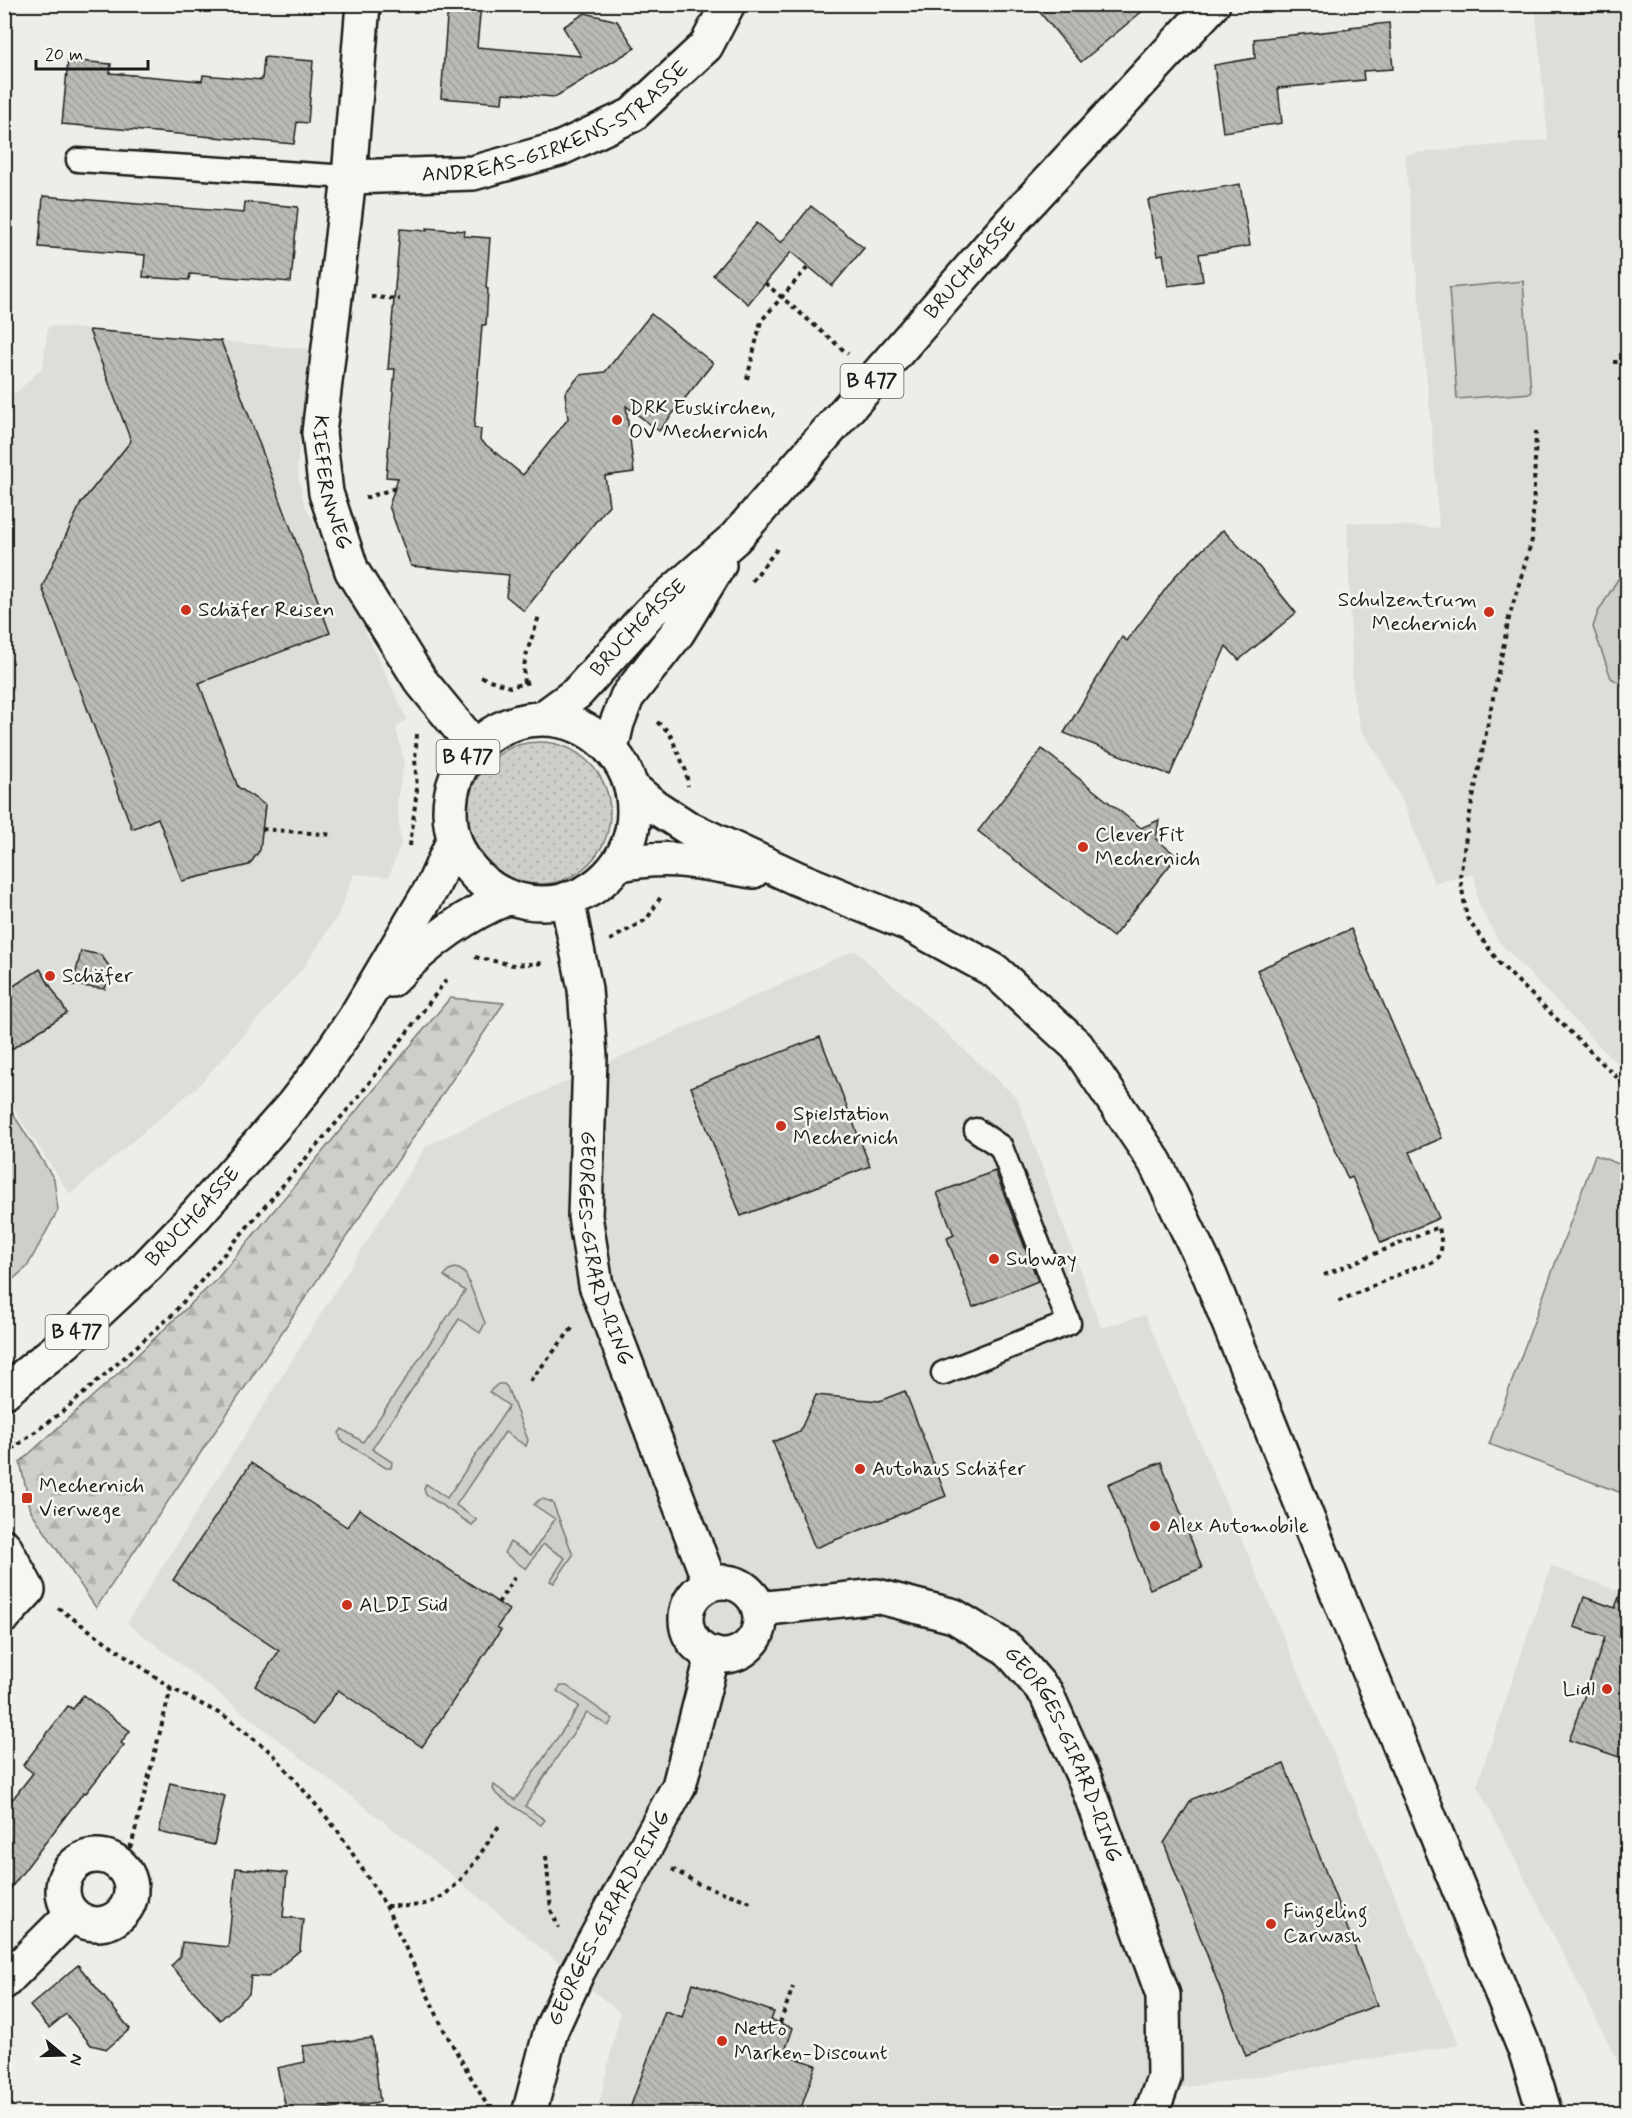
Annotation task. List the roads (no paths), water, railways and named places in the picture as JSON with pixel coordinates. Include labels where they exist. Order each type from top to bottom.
[{"type":"main road","name":"KIEFERNWEG","points":[[363,4],[349,177],[319,433],[326,493],[352,571],[420,680],[474,747]]},
{"type":"main road","name":"ANDREAS-GIRKENS-STRASSE","points":[[349,177],[473,173],[559,148],[632,115],[706,46],[728,4]]},
{"type":"main road","name":"BRUCHGASSE","points":[[543,718],[577,693],[650,612],[735,538],[1010,224],[1213,4]]},
{"type":"main road","name":"BRUCHGASSE","points":[[611,749],[617,723],[627,697],[678,632],[735,538]]},
{"type":"main road","name":"B 477","points":[[543,718],[568,722],[592,733],[611,749],[623,767],[631,787],[634,814],[629,840],[617,865],[603,880],[586,892],[567,900],[548,903],[528,902],[510,897],[486,884],[467,864],[454,840],[450,815],[452,791],[460,767],[474,747],[494,731],[518,721],[543,718]]},
{"type":"main road","points":[[631,787],[654,806],[688,828],[796,878],[911,925],[995,971],[1077,1046],[1155,1162],[1210,1276],[1526,2052],[1545,2114]]},
{"type":"main road","name":"BRUCHGASSE","points":[[4,1392],[66,1342],[146,1267],[196,1215],[292,1106],[356,1016],[433,886],[454,840]]},
{"type":"main road","points":[[617,865],[648,859],[680,859],[796,878]]},
{"type":"main road","name":"BRUCHGASSE","points":[[356,1016],[412,958],[447,930],[480,910],[510,897]]},
{"type":"main road","name":"GEORGES-GIRARD-RING","points":[[567,900],[585,989],[590,1057],[585,1216],[596,1285],[710,1583]]},
{"type":"main road","points":[[4,1546],[28,1590],[4,1616]]},
{"type":"main road","points":[[723,1581],[737,1583],[749,1590],[759,1609],[760,1629],[753,1641],[744,1651],[730,1656],[704,1651],[687,1629],[686,1616],[689,1602],[698,1591],[710,1583],[723,1581]]},
{"type":"main road","name":"GEORGES-GIRARD-RING","points":[[759,1609],[877,1596],[954,1616],[1008,1649],[1046,1693],[1086,1782],[1163,1995],[1164,2078],[1151,2114]]},
{"type":"main road","name":"GEORGES-GIRARD-RING","points":[[529,2114],[551,2030],[578,1971],[679,1786],[713,1654]]},
{"type":"main road","points":[[104,1856],[121,1864],[131,1882],[129,1904],[119,1918],[104,1924],[83,1922],[72,1914],[67,1907],[63,1890],[69,1870],[84,1857],[104,1856]]},
{"type":"main road","points":[[4,1982],[72,1914]]},
{"type":"lane","points":[[78,160],[349,177]]},
{"type":"lane","points":[[943,1373],[1069,1323],[1001,1148],[976,1130]]},
{"type":"place","name":"DRK Euskirchen, OV Mechernich","points":[[617,420]]},
{"type":"place","name":"Schäfer Reisen","points":[[186,610]]},
{"type":"place","name":"Schulzentrum Mechernich","points":[[1489,612]]},
{"type":"place","name":"Clever Fit Mechernich","points":[[1083,847]]},
{"type":"place","name":"Schäfer","points":[[50,976]]},
{"type":"place","name":"Spielstation Mechernich","points":[[781,1126]]},
{"type":"place","name":"Subway","points":[[994,1259]]},
{"type":"place","name":"Autohaus Schäfer","points":[[860,1469]]},
{"type":"place","name":"Mechernich Vierwege","points":[[27,1498]]},
{"type":"place","name":"Alex Automobile","points":[[1155,1526]]},
{"type":"place","name":"ALDI Süd","points":[[347,1605]]},
{"type":"place","name":"Lidl","points":[[1607,1689]]},
{"type":"place","name":"Füngeling Carwash","points":[[1271,1924]]},
{"type":"place","name":"Netto Marken-Discount","points":[[722,2041]]}]
